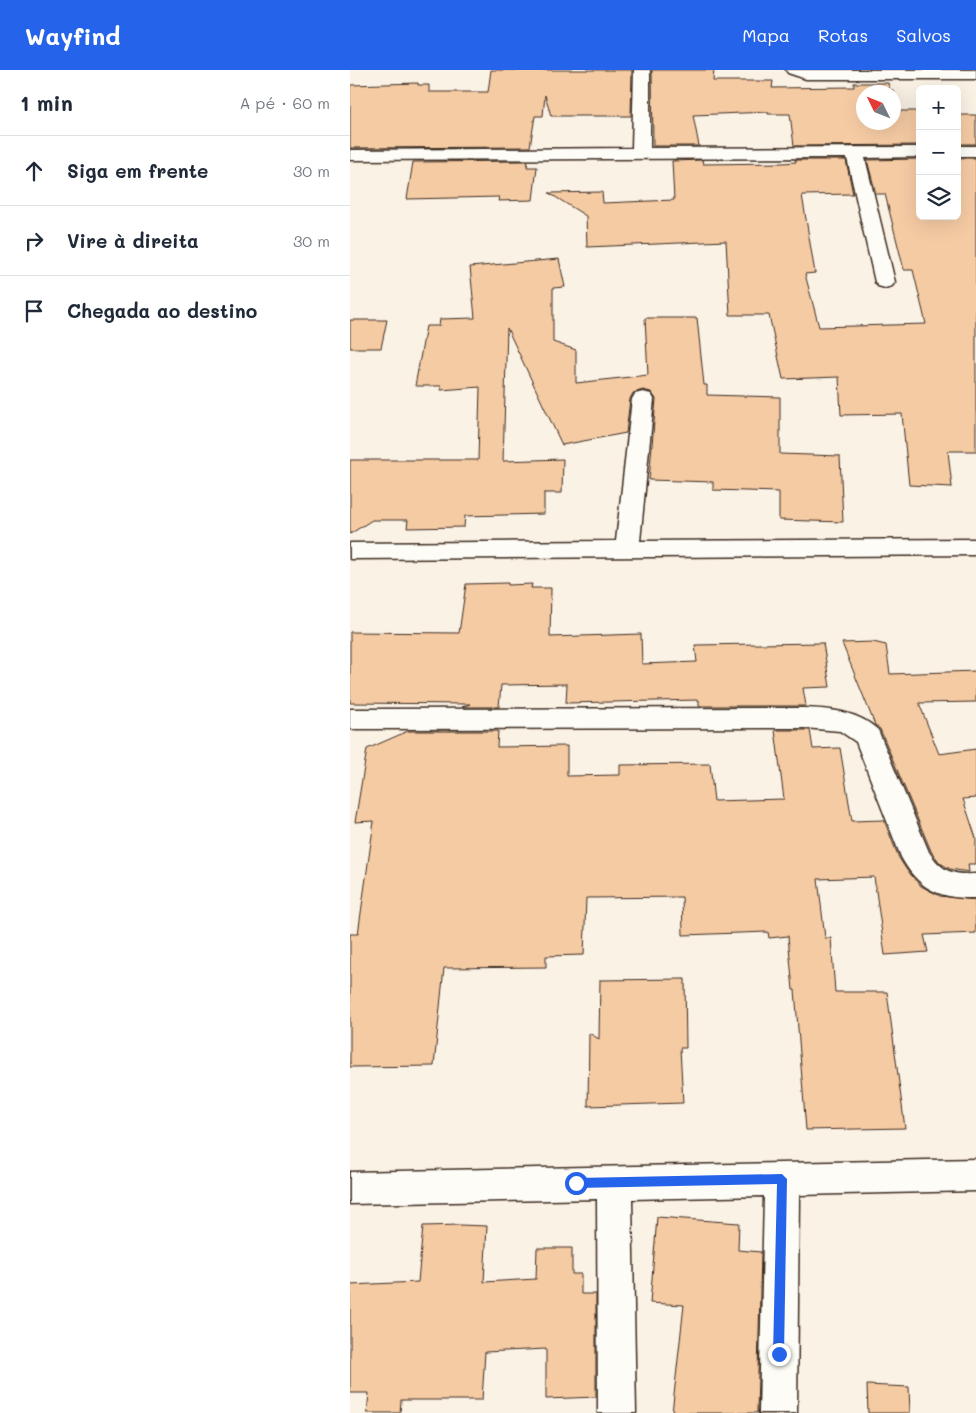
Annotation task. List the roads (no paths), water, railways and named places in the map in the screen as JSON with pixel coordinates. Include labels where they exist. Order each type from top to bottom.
[{"type":"street","points":[[641,153],[642,70]]},
{"type":"street","points":[[794,70],[806,74],[829,76],[976,74]]},
{"type":"street","points":[[961,151],[976,151]]},
{"type":"street","points":[[855,152],[885,282]]},
{"type":"street","points":[[350,155],[916,152]]},
{"type":"street","points":[[627,548],[643,399]]},
{"type":"street","points":[[350,552],[627,548],[976,547]]},
{"type":"street","points":[[350,719],[804,718],[841,721],[858,728],[868,737],[916,856],[923,867],[944,883],[959,886],[976,886]]},
{"type":"street","points":[[350,1188],[976,1175]]},
{"type":"street","points":[[778,1413],[782,1179]]},
{"type":"street","points":[[614,1182],[616,1413]]}]
